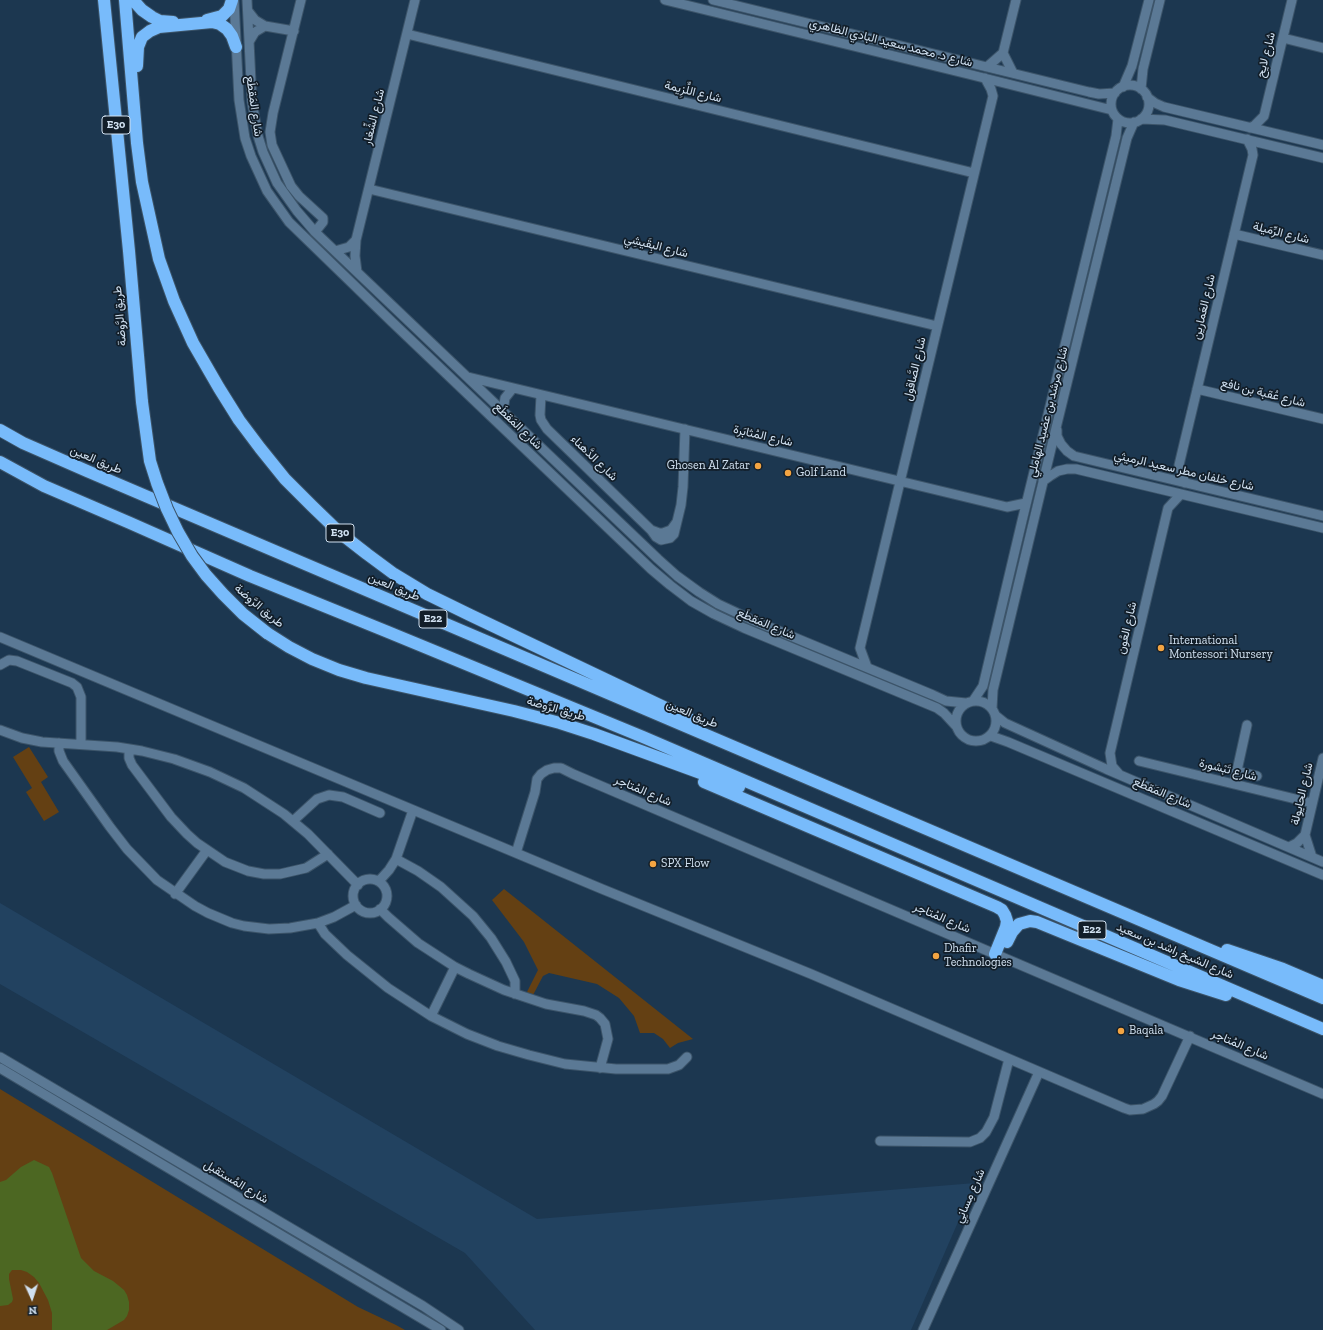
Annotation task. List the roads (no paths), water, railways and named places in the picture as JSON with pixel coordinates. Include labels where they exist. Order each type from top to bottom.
[{"type":"highway","name":"طريق الرَّوضة","points":[[104,0],[142,402],[150,461],[166,509],[178,532],[192,556],[223,594],[243,614],[267,633],[312,659],[339,670],[366,678],[514,711],[560,723],[862,831]]},
{"type":"highway","name":"E30","points":[[125,0],[137,143],[142,182],[159,259],[174,301],[193,343],[239,420],[285,478],[340,532],[394,574],[426,594],[867,804]]},
{"type":"highway","points":[[133,0],[142,10],[152,17],[160,21],[170,23],[212,19],[222,16],[229,9],[233,0]]},
{"type":"highway","points":[[137,143],[139,112],[136,58],[138,47],[142,38],[150,31],[159,27],[212,22],[227,28],[236,47]]},
{"type":"highway","name":"طريق العين","points":[[0,430],[23,443],[87,472],[867,804]]},
{"type":"highway","name":"E22","points":[[0,462],[44,486],[250,576],[636,734],[862,831]]},
{"type":"highway","points":[[594,734],[997,907],[1002,910],[1007,921],[998,955]]},
{"type":"highway","name":"شارع الشيخ راشد بن سعيد","points":[[867,804],[1323,998]]},
{"type":"highway","name":"شارع الشيخ راشد بن سعيد","points":[[862,831],[1323,1029]]},
{"type":"highway","points":[[998,955],[1015,928],[1025,922],[1037,922],[1179,980],[1312,1024]]},
{"type":"highway","points":[[1186,939],[1263,961],[1323,986]]},
{"type":"street","name":"شارع المَقطَع","points":[[233,0],[239,100],[245,138],[251,156],[267,191],[290,222],[390,320],[650,568],[691,601],[744,628],[937,708],[956,726]]},
{"type":"street","name":"شارع المَقطَع","points":[[248,0],[254,119],[263,152],[277,183],[286,198],[315,232],[677,576],[699,592],[718,604],[750,619],[946,701],[969,702]]},
{"type":"street","points":[[302,0],[272,119],[271,139],[272,145],[295,192],[323,218],[323,222],[315,232]]},
{"type":"street","name":"شارع الشِّغار","points":[[357,272],[355,256],[356,240],[415,0]]},
{"type":"street","name":"شارع د. محمد سعيد البادي الظاهري","points":[[665,0],[1112,110]]},
{"type":"street","name":"شارع د. محمد سعيد البادي الظاهري","points":[[713,0],[1099,94],[1115,92]]},
{"type":"street","points":[[987,67],[1003,53],[1016,0]]},
{"type":"street","points":[[1123,87],[1132,66],[1149,0]]},
{"type":"street","points":[[1137,121],[1146,113],[1148,107],[1144,93],[1143,69],[1160,0]]},
{"type":"street","name":"شارع لايح","points":[[1264,116],[1292,0]]},
{"type":"street","points":[[248,11],[255,20],[265,26],[294,31]]},
{"type":"street","points":[[249,42],[256,32],[265,26]]},
{"type":"street","name":"شارع اللِّزِيمة","points":[[407,34],[974,173]]},
{"type":"street","points":[[1283,38],[1323,48]]},
{"type":"street","points":[[1003,53],[1012,73]]},
{"type":"street","points":[[972,75],[969,68],[970,66],[976,64]]},
{"type":"street","points":[[985,78],[993,96],[1009,84]]},
{"type":"street","points":[[1323,145],[1164,107],[1155,103],[1136,86],[1129,85],[1123,87],[1115,92],[1112,98],[1112,110],[1118,119],[1128,123],[1137,121],[1165,120],[1323,158]]},
{"type":"street","name":"شارع الصَّاقول","points":[[860,648],[993,96]]},
{"type":"street","points":[[1250,128],[1264,116],[1270,132]]},
{"type":"street","name":"شارع مرشد بن عضيد الهاملي","points":[[969,702],[983,686],[1026,503],[1116,136],[1118,119]]},
{"type":"street","name":"شارع مرشد بن عضيد الهاملي","points":[[994,712],[993,690],[1043,481],[1125,144],[1137,121]]},
{"type":"street","points":[[1247,140],[1253,154],[1266,144]]},
{"type":"street","points":[[1303,153],[1306,140]]},
{"type":"street","name":"شارع العَمارين","points":[[1179,465],[1253,154]]},
{"type":"street","name":"شارع البِقَيشِي","points":[[369,189],[937,326]]},
{"type":"street","name":"شارع الرِّمَيلة","points":[[1234,234],[1323,255]]},
{"type":"street","points":[[335,251],[349,247],[356,240]]},
{"type":"street","points":[[390,320],[389,316],[393,313],[404,317]]},
{"type":"street","name":"شارع المُثابَرة","points":[[466,377],[1007,506],[1026,503]]},
{"type":"street","points":[[503,411],[505,398],[513,388]]},
{"type":"street","name":"شارع عُقبة بن نافع","points":[[1197,389],[1323,419]]},
{"type":"street","name":"شارع الدَّهناء","points":[[541,395],[540,415],[541,420],[547,430],[659,539],[667,540],[674,534],[682,496],[685,429]]},
{"type":"street","name":"شارع خلفان مطر سعيد الرميثي","points":[[1056,428],[1059,440],[1067,451],[1074,456],[1323,516]]},
{"type":"street","points":[[1087,471],[1089,460]]},
{"type":"street","points":[[1166,478],[1179,465],[1186,483]]},
{"type":"street","name":"شارع خلفان مطر سعيد الرميثي","points":[[1043,481],[1058,471],[1076,469],[1323,528]]},
{"type":"street","points":[[566,488],[572,488],[576,485],[577,481]]},
{"type":"street","name":"شارع العُون","points":[[1110,753],[1168,508],[1164,490]]},
{"type":"street","name":"شارع العُون","points":[[1168,508],[1181,494]]},
{"type":"street","points":[[1007,506],[1022,521]]},
{"type":"street","points":[[0,637],[516,853],[811,974],[1124,1108],[1136,1110],[1142,1109],[1154,1104],[1162,1096],[1190,1036]]},
{"type":"street","points":[[842,657],[852,654],[860,648],[867,667]]},
{"type":"street","points":[[0,665],[9,660],[17,661],[72,683],[77,688],[81,697],[81,744]]},
{"type":"street","points":[[969,702],[983,702],[994,712],[996,722],[995,729],[985,740],[978,742],[970,741],[964,738],[956,726],[957,713],[969,702]]},
{"type":"street","name":"شارع المَقطَع","points":[[994,712],[1005,723],[1120,775],[1323,862]]},
{"type":"street","points":[[1234,784],[1247,725]]},
{"type":"street","points":[[0,730],[28,739],[59,743],[129,748],[174,758],[210,772],[258,796],[292,821],[308,834],[358,885]]},
{"type":"street","name":"شارع المَقطَع","points":[[990,736],[1008,742],[1323,875]]},
{"type":"street","points":[[59,743],[59,751],[63,761],[127,850],[157,880],[175,894],[208,913],[232,923],[244,926],[263,929],[280,929],[318,923],[334,917],[356,905]]},
{"type":"street","points":[[129,748],[130,762],[178,825],[192,839],[207,850],[237,867],[248,871],[280,874],[297,871],[314,864],[328,854]]},
{"type":"street","points":[[1095,764],[1102,761],[1110,753]]},
{"type":"street","points":[[1110,753],[1112,766],[1120,775]]},
{"type":"street","name":"شارع الحايولة","points":[[1312,857],[1305,835],[1323,758]]},
{"type":"street","name":"شارع تَبْشورة","points":[[1139,761],[1312,803]]},
{"type":"street","name":"شارع المُتاجر","points":[[516,853],[535,792],[537,779],[547,770],[561,768],[1323,1094]]},
{"type":"street","points":[[1236,772],[1257,776]]},
{"type":"street","points":[[292,821],[317,800],[329,795],[343,797],[380,814]]},
{"type":"street","points":[[380,882],[396,859],[413,810]]},
{"type":"street","points":[[1194,820],[1191,814],[1194,811],[1274,841]]},
{"type":"street","name":"شارع الحايولة","points":[[1289,847],[1297,843],[1305,835]]},
{"type":"street","points":[[175,894],[207,850]]},
{"type":"street","points":[[396,859],[442,887],[473,916],[491,938],[506,962],[515,981],[515,994]]},
{"type":"street","points":[[370,879],[380,882],[386,888],[387,898],[384,906],[372,912],[363,911],[356,905],[354,897],[354,892],[358,885],[361,882],[370,879]]},
{"type":"street","points":[[380,909],[388,918],[418,943],[455,967],[515,994],[546,1004],[584,1011],[600,1018],[605,1024],[608,1039],[600,1068]]},
{"type":"street","points":[[318,923],[325,934],[360,967],[388,988],[431,1016],[467,1034],[508,1049],[565,1064],[600,1068],[668,1069],[679,1065],[687,1057]]},
{"type":"street","points":[[431,1016],[455,967]]},
{"type":"street","name":"شارع المُستقبل","points":[[0,1057],[409,1298],[459,1330]]},
{"type":"street","points":[[880,1141],[970,1142],[980,1138],[989,1127],[996,1112],[1009,1059]]},
{"type":"street","name":"شارع المُستقبل","points":[[0,1068],[441,1330]]},
{"type":"street","name":"شارع مِسانِي","points":[[923,1330],[1039,1072]]},
{"type":"place","name":"Ghosen Al Zatar","points":[[758,466]]},
{"type":"place","name":"Golf Land","points":[[788,473]]},
{"type":"place","name":"International Montessori Nursery","points":[[1161,648]]},
{"type":"place","name":"SPX Flow","points":[[653,864]]},
{"type":"place","name":"Dhafir Technologies","points":[[936,956]]},
{"type":"place","name":"Baqala","points":[[1121,1031]]}]
